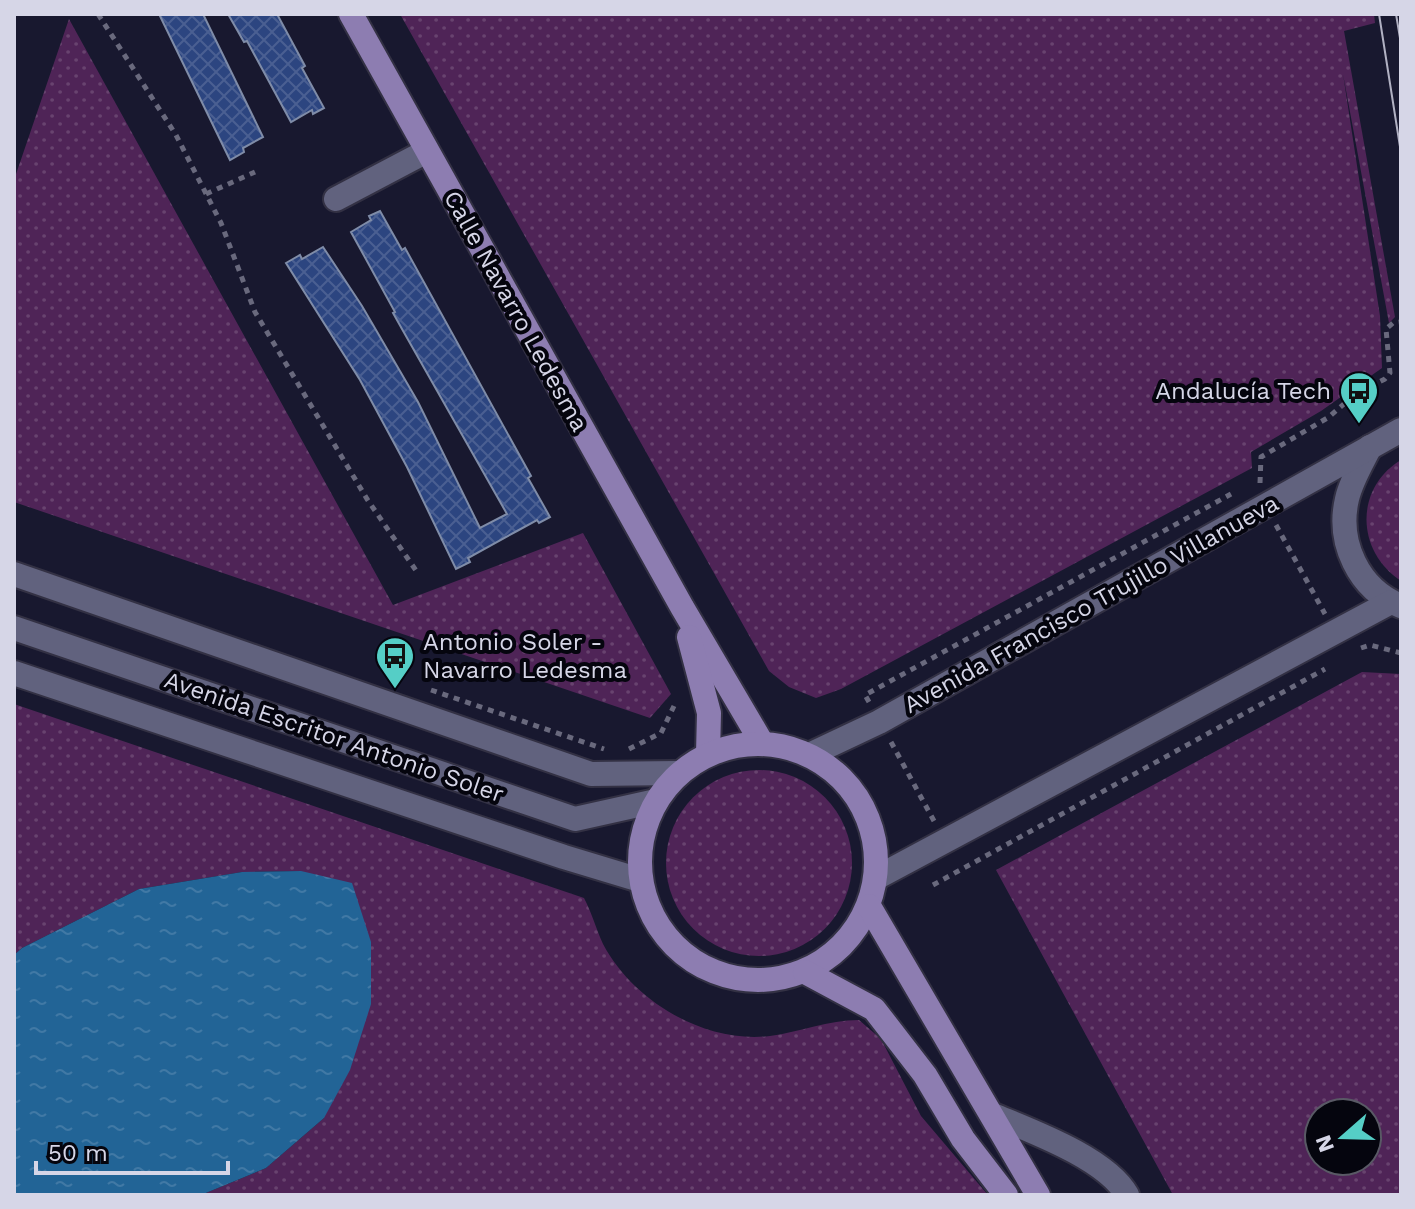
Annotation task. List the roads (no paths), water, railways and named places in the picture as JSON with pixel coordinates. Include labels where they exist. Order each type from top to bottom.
[{"type":"main road","name":"Calle Navarro Ledesma","points":[[351,14],[682,607],[762,743]]},
{"type":"main road","name":"Calle Navarro Ledesma","points":[[682,607],[709,713],[708,754]]},
{"type":"main road","points":[[762,743],[809,755],[840,776],[862,806],[875,841],[876,878],[869,906],[854,934],[832,956],[805,972],[770,981],[734,979],[700,967],[672,945],[651,915],[640,880],[641,839],[656,801],[678,773],[708,754],[734,745],[762,743]]},
{"type":"main road","points":[[869,906],[1038,1195]]},
{"type":"main road","points":[[805,972],[874,1009],[925,1075],[963,1139],[1006,1195]]},
{"type":"street","points":[[336,199],[427,151]]},
{"type":"street","name":"Avenida Francisco Trujillo Villanueva","points":[[809,755],[879,722],[1401,430]]},
{"type":"street","points":[[876,878],[1396,604],[1374,589],[1357,570],[1343,530],[1347,497],[1370,447]]},
{"type":"street","name":"Avenida Escritor Antonio Soler","points":[[14,574],[591,774],[678,773]]},
{"type":"street","name":"Avenida Escritor Antonio Soler","points":[[14,628],[575,819],[656,801]]},
{"type":"street","name":"Avenida Escritor Antonio Soler","points":[[14,673],[550,853],[640,880]]},
{"type":"street","points":[[993,1115],[1063,1145],[1119,1181],[1127,1195]]},
{"type":"water","points":[[301,871],[352,883],[371,942],[371,1004],[350,1070],[324,1118],[266,1168],[201,1195],[14,1195],[14,955],[22,948],[139,889],[242,872]]},
{"type":"tram line","points":[[1379,14],[1401,153]]},
{"type":"tram line","points":[[1396,14],[1401,44]]},
{"type":"place","name":"Andalucía Tech","points":[[1359,425]]},
{"type":"place","name":"Antonio Soler - Navarro Ledesma","points":[[395,690]]}]
